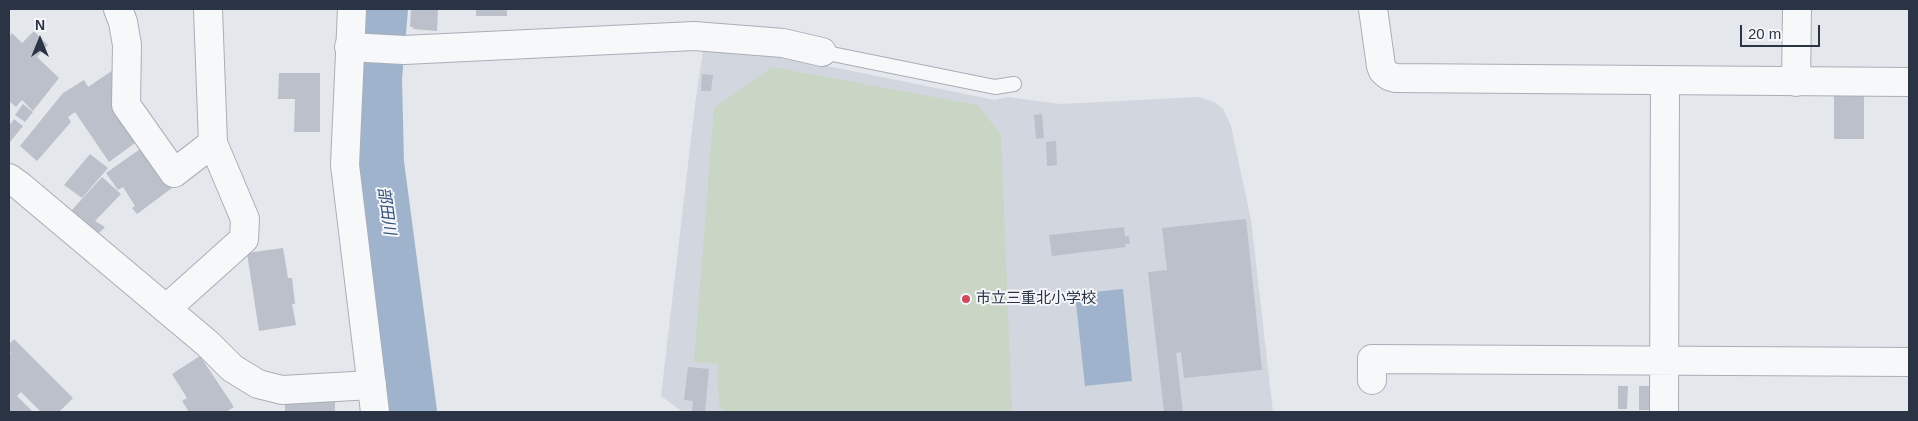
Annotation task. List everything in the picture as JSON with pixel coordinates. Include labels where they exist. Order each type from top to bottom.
[{"type":"street","points":[[118,9],[123,22],[126,45],[126,105],[174,173],[212,143]]},
{"type":"street","points":[[166,309],[244,239],[245,219],[212,143],[208,9]]},
{"type":"street","points":[[352,9],[357,47],[345,165],[375,412]]},
{"type":"street","points":[[1373,9],[1381,66],[1383,71],[1389,76],[1665,81],[1909,82]]},
{"type":"street","points":[[1796,82],[1797,9]]},
{"type":"street","points":[[357,47],[404,50],[694,36],[783,44],[822,52]]},
{"type":"street","points":[[1664,412],[1665,81]]},
{"type":"street","points":[[9,178],[208,344],[232,368],[258,384],[282,390],[372,385]]},
{"type":"street","points":[[1372,380],[1372,359],[1909,362]]},
{"type":"lane","points":[[822,52],[995,87],[1014,84]]},
{"type":"shaded area","name":"市立三重北小学校","points":[[703,51],[783,57],[995,100],[1007,97],[1061,104],[1198,97],[1214,102],[1223,109],[1231,126],[1251,220],[1273,412],[683,412],[661,396]]},
{"type":"green space","points":[[772,67],[978,105],[1001,135],[1012,412],[725,412],[719,405],[717,364],[694,362],[714,108]]},
{"type":"water","points":[[1123,289],[1132,381],[1085,386],[1075,294]]},
{"type":"building","points":[[411,9],[438,9],[437,31],[413,29],[413,27],[410,27]]},
{"type":"building","points":[[476,9],[507,9],[507,16],[476,16]]},
{"type":"building","points":[[34,31],[48,45],[37,57],[59,78],[33,111],[22,100],[16,107],[9,101],[9,38],[12,33],[22,43]]},
{"type":"building","points":[[119,66],[116,99],[112,102],[139,140],[109,162],[75,112],[68,117],[71,122],[37,161],[20,146],[63,93],[84,80],[88,87]]},
{"type":"building","points":[[279,73],[320,73],[320,132],[294,132],[295,99],[278,99]]},
{"type":"building","points":[[702,74],[713,75],[711,91],[701,91]]},
{"type":"building","points":[[1834,95],[1864,95],[1864,139],[1834,139]]},
{"type":"building","points":[[23,104],[33,112],[25,122],[15,115]]},
{"type":"building","points":[[1042,114],[1044,138],[1036,139],[1034,115]]},
{"type":"building","points":[[14,119],[23,126],[10,142],[9,126]]},
{"type":"building","points":[[1056,141],[1057,165],[1047,166],[1046,142]]},
{"type":"building","points":[[143,147],[172,188],[137,214],[132,208],[135,206],[123,187],[118,190],[106,173]]},
{"type":"building","points":[[90,154],[108,168],[82,198],[64,185]]},
{"type":"building","points":[[102,177],[121,194],[95,221],[105,227],[96,236],[70,212]]},
{"type":"building","points":[[1246,219],[1262,370],[1184,378],[1181,352],[1176,353],[1183,412],[1164,412],[1148,272],[1167,270],[1162,228]]},
{"type":"building","points":[[1124,227],[1125,236],[1129,236],[1130,244],[1125,244],[1126,247],[1052,256],[1049,235]]},
{"type":"building","points":[[283,248],[288,278],[292,278],[295,304],[292,304],[296,325],[259,331],[247,253]]},
{"type":"building","points":[[14,339],[73,398],[59,412],[41,412],[21,392],[17,396],[33,412],[9,412],[9,355],[11,353],[9,344]]},
{"type":"building","points":[[200,356],[234,407],[226,412],[189,412],[182,401],[187,398],[172,374]]},
{"type":"building","points":[[688,367],[709,369],[705,412],[692,411],[693,401],[684,400]]},
{"type":"building","points":[[1618,386],[1628,386],[1627,409],[1618,409]]},
{"type":"building","points":[[1639,386],[1650,386],[1649,410],[1639,410]]},
{"type":"building","points":[[335,400],[335,412],[285,412],[285,401]]},
{"type":"waterway","name":"部田川","points":[[384,9],[378,78],[380,163],[413,412]]},
{"type":"place","name":"市立三重北小学校","points":[[966,299]]}]
